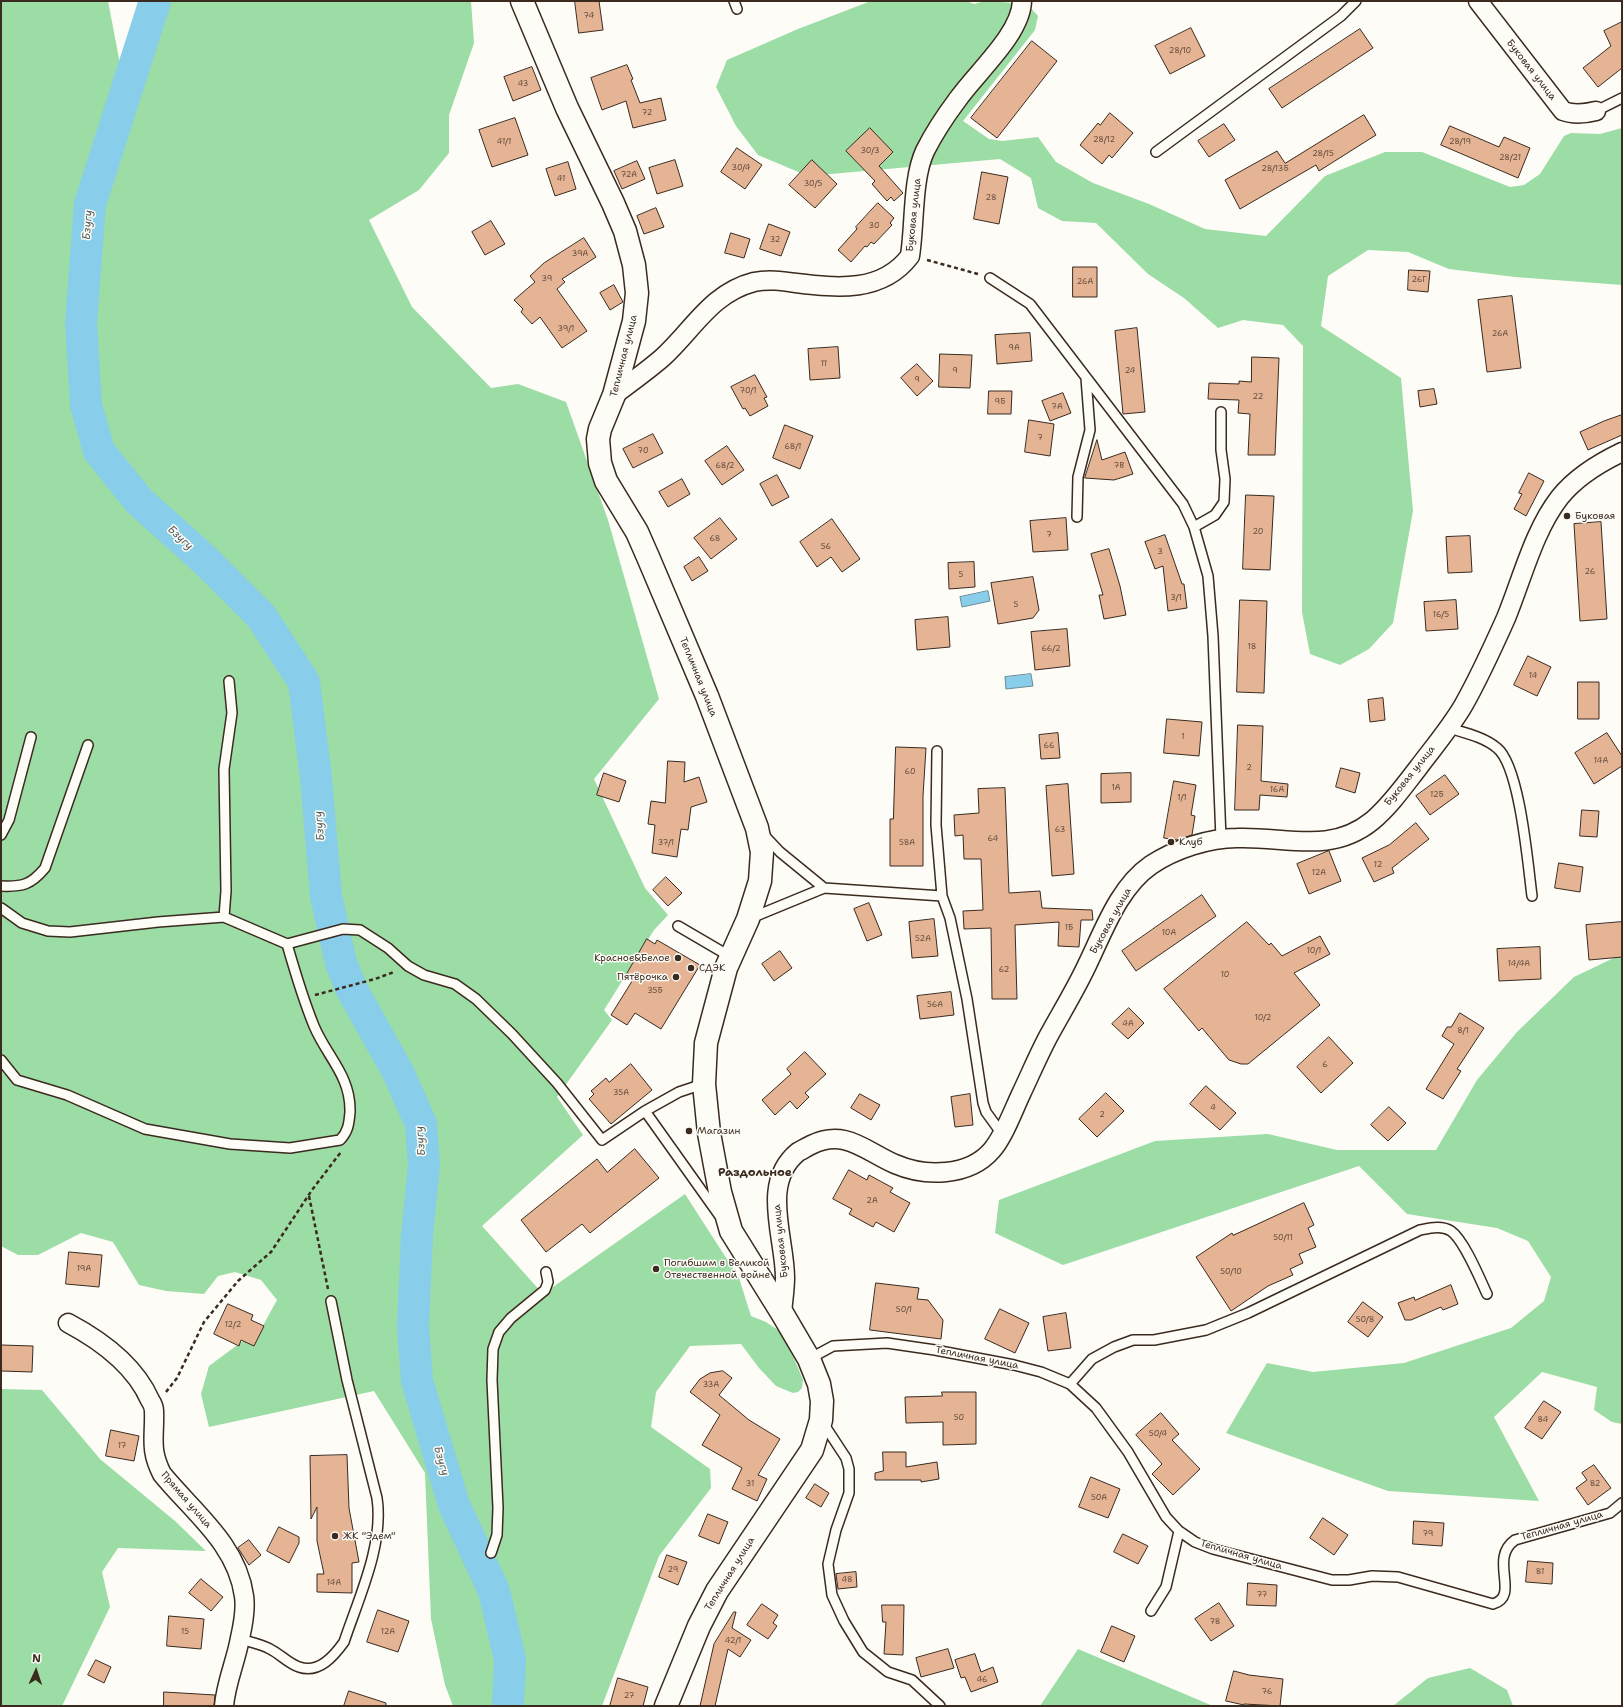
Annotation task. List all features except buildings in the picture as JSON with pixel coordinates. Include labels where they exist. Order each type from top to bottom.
[{"type":"street","name":"Тепличная улица","points":[[522,1],[567,108],[625,231],[634,265],[637,293],[634,320],[614,395],[600,429],[598,439],[599,456],[606,480],[637,532],[648,557],[707,696],[758,828],[762,852],[760,881],[748,919],[726,968],[706,1043],[704,1084],[709,1133],[720,1192],[731,1231],[809,1359],[819,1384],[822,1401],[821,1420],[812,1450],[717,1591],[699,1626],[666,1706]]},
{"type":"street","name":"Буковая улица","points":[[614,395],[662,357],[723,295],[737,287],[755,282],[775,280],[831,287],[851,286],[870,283],[889,275],[902,266],[910,256],[918,174],[926,149],[958,99],[1009,36],[1017,23],[1022,1]]},
{"type":"street","name":"Буковая улица","points":[[1478,1],[1563,111],[1571,114],[1596,111]]},
{"type":"street","name":"Буковая улица","points":[[782,1313],[785,1277],[776,1199],[779,1180],[786,1166],[799,1151],[819,1141],[834,1139],[854,1142],[894,1164],[916,1171],[943,1173],[963,1169],[978,1161],[992,1150],[1002,1134],[1046,1042],[1087,965],[1101,934],[1126,891],[1139,874],[1153,863],[1174,853],[1221,839],[1240,837],[1314,842],[1332,840],[1350,834],[1371,822],[1395,798],[1449,728],[1464,704],[1502,625],[1534,545],[1551,510],[1562,494],[1586,472],[1622,452]]},
{"type":"street","name":"Прямая улица","points":[[68,1323],[83,1331],[118,1358],[137,1376],[154,1409],[153,1452],[162,1474],[219,1536],[233,1559],[244,1596],[240,1639],[231,1670],[224,1706]]},
{"type":"lane","points":[[1156,152],[1341,16],[1356,1]]},
{"type":"lane","points":[[1596,111],[1622,98]]},
{"type":"lane","points":[[990,278],[1030,304],[1183,504],[1194,527],[1208,576],[1213,636],[1221,839]]},
{"type":"lane","points":[[1077,517],[1078,477],[1090,430],[1086,378]]},
{"type":"lane","points":[[1194,527],[1215,515],[1224,502],[1225,479],[1221,450],[1221,412]]},
{"type":"lane","points":[[224,917],[226,891],[224,769],[232,713],[229,681]]},
{"type":"lane","points":[[1449,728],[1483,739],[1498,748],[1506,759],[1515,787],[1526,844],[1532,896]]},
{"type":"lane","points":[[1,835],[9,820],[31,737]]},
{"type":"lane","points":[[1,886],[16,887],[27,884],[37,878],[45,868],[88,745]]},
{"type":"lane","points":[[937,751],[936,825],[942,896],[950,918],[967,999],[982,1103],[986,1112],[1002,1134]]},
{"type":"lane","points":[[758,828],[780,852],[824,888]]},
{"type":"lane","points":[[748,919],[824,888],[942,896]]},
{"type":"lane","points":[[1,908],[22,923],[48,932],[70,932],[158,922],[224,917],[287,944],[343,928],[360,930],[388,948],[408,966],[424,975],[455,984],[476,999],[512,1034],[557,1082],[602,1140],[645,1110],[679,1092],[704,1084]]},
{"type":"lane","points":[[678,926],[731,957]]},
{"type":"lane","points":[[1,1060],[17,1080],[67,1095],[145,1129],[230,1144],[290,1148],[340,1140],[345,1134],[349,1125],[350,1107],[348,1089],[343,1076],[318,1035],[303,999],[287,944]]},
{"type":"lane","points":[[645,1110],[731,1231]]},
{"type":"lane","points":[[1070,1384],[1092,1359],[1114,1347],[1133,1340],[1154,1340],[1206,1330],[1248,1313],[1420,1230],[1436,1227],[1450,1231],[1460,1240],[1487,1294]]},
{"type":"lane","points":[[491,1553],[497,1535],[498,1508],[492,1380],[494,1349],[499,1332],[511,1318],[545,1290],[548,1282],[546,1272]]},
{"type":"lane","points":[[240,1639],[269,1648],[298,1667],[306,1669],[318,1667],[327,1662],[344,1642],[373,1554],[379,1520],[377,1498],[347,1380],[331,1301]]},
{"type":"lane","name":"Тепличная улица","points":[[809,1359],[834,1346],[887,1343],[935,1350],[1014,1365],[1041,1372],[1070,1384],[1096,1408],[1128,1452],[1166,1517],[1179,1531],[1195,1542],[1213,1549],[1332,1580],[1349,1580],[1372,1576],[1398,1577],[1493,1604],[1499,1602],[1503,1598],[1505,1588],[1503,1559],[1505,1550],[1509,1544],[1515,1540],[1610,1513],[1622,1503]]},
{"type":"lane","points":[[821,1420],[846,1458],[850,1476],[849,1493],[836,1530],[828,1564],[832,1595],[844,1621],[863,1652],[888,1672],[912,1680],[940,1706]]},
{"type":"lane","points":[[1150,1611],[1166,1587],[1179,1531]]},
{"type":"path","points":[[910,256],[990,278]]},
{"type":"path","points":[[303,999],[375,979],[408,966]]},
{"type":"path","points":[[154,1409],[177,1378],[204,1322],[238,1281],[271,1252],[340,1154],[345,1134]]},
{"type":"path","points":[[309,1196],[331,1301]]},
{"type":"green space","points":[[1,1],[108,1],[130,116],[166,1],[471,1],[474,43],[449,115],[449,153],[419,190],[369,220],[412,307],[491,388],[518,384],[566,402],[608,520],[659,699],[594,779],[645,888],[668,915],[654,930],[604,1010],[612,1020],[557,1097],[583,1135],[482,1226],[543,1294],[685,1194],[739,1278],[751,1316],[766,1322],[784,1334],[803,1380],[802,1388],[798,1392],[793,1393],[776,1386],[759,1368],[741,1344],[690,1346],[656,1392],[651,1427],[710,1469],[711,1488],[659,1556],[602,1706],[453,1706],[445,1685],[431,1619],[425,1473],[374,1391],[209,1427],[201,1394],[209,1366],[240,1343],[260,1331],[277,1300],[261,1280],[235,1272],[218,1276],[204,1294],[166,1291],[139,1285],[113,1242],[81,1233],[38,1255],[18,1255],[1,1246]]},
{"type":"green space","points":[[871,1],[966,1],[974,4],[985,1],[1015,3],[1029,6],[1038,16],[1035,30],[963,121],[989,139],[1002,141],[1038,137],[1056,162],[1093,183],[1149,204],[1205,229],[1266,236],[1325,176],[1385,152],[1422,152],[1510,187],[1524,185],[1540,174],[1564,136],[1571,133],[1600,134],[1622,128],[1622,285],[1515,277],[1449,269],[1408,252],[1368,250],[1328,276],[1321,326],[1401,378],[1413,511],[1393,623],[1369,649],[1340,665],[1310,654],[1302,612],[1303,346],[1283,325],[1243,320],[1218,328],[1184,298],[1148,274],[1096,223],[1062,221],[1038,208],[1031,178],[1000,159],[808,176],[758,155],[736,126],[716,87],[727,60],[798,29]]},
{"type":"green space","points":[[1622,954],[1622,1424],[1612,1422],[1594,1410],[1597,1387],[1542,1372],[1494,1417],[1539,1501],[1388,1491],[1226,1433],[1267,1363],[1313,1372],[1404,1363],[1511,1328],[1544,1301],[1551,1277],[1528,1241],[1497,1228],[1407,1214],[1359,1166],[1063,1265],[995,1233],[999,1200],[1155,1141],[1268,1134],[1337,1150],[1436,1150],[1477,1080],[1517,1032],[1574,977]]},
{"type":"green space","points":[[1,1389],[42,1390],[100,1459],[175,1521],[206,1551],[118,1548],[102,1572],[110,1607],[62,1706],[1,1706]]},
{"type":"green space","points":[[1078,1649],[1213,1706],[1040,1706]]},
{"type":"green space","points":[[1470,1668],[1507,1690],[1513,1706],[1393,1706],[1428,1678]]},
{"type":"water","points":[[988,591],[990,601],[962,607],[960,597]]},
{"type":"water","points":[[1031,674],[1033,686],[1006,689],[1005,677]]},
{"type":"waterway","name":"Бзугу","points":[[155,1],[90,204],[81,323],[86,405],[99,451],[139,501],[206,561],[261,616],[304,682],[316,778],[326,896],[341,963],[351,988],[398,1072],[421,1124],[424,1166],[417,1235],[413,1327],[417,1381],[454,1505],[494,1591],[510,1659],[508,1706]]},
{"type":"place","name":"Буковая","points":[[1567,516]]},
{"type":"place","name":"Клуб","points":[[1171,842]]},
{"type":"place","name":"Красное&Белое","points":[[678,958]]},
{"type":"place","name":"СДЭК","points":[[691,968]]},
{"type":"place","name":"Пятёрочка","points":[[676,977]]},
{"type":"place","name":"Магазин","points":[[689,1131]]},
{"type":"place","name":"Погибшим в Великой Отечественной войне","points":[[656,1269]]},
{"type":"place","name":"ЖК \"Эдем\"","points":[[335,1536]]},
{"type":"district","name":"Раздольное","points":[[755,1173]]}]
